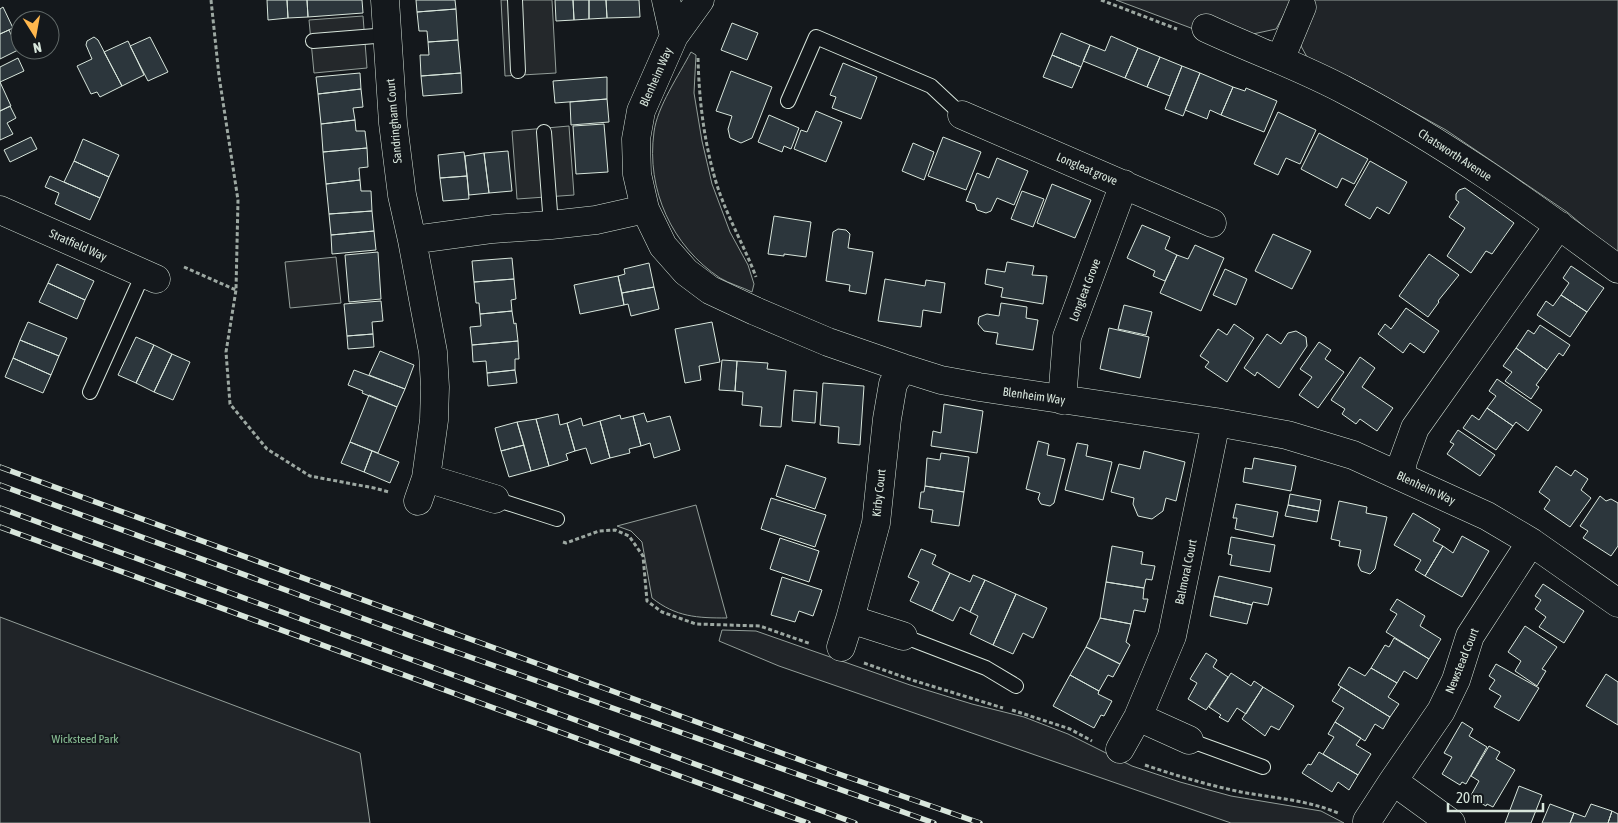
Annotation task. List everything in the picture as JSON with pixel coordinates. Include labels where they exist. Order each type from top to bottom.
[{"type":"street","name":"Sandringham Court","points":[[385,0],[393,122],[402,195],[433,352],[434,420],[422,489]]},
{"type":"street","name":"Blenheim Way","points":[[666,0],[674,36]]},
{"type":"street","name":"Blenheim Way","points":[[700,0],[674,36],[641,111],[636,138],[637,174],[645,209],[663,246],[686,272],[710,290],[828,342],[941,380],[1062,400],[1216,422],[1296,438],[1353,456],[1487,516],[1531,542],[1618,603]]},
{"type":"street","points":[[1280,60],[1302,7]]},
{"type":"street","name":"Chatsworth Avenue","points":[[1211,31],[1347,91],[1440,144],[1559,225],[1618,269]]},
{"type":"street","name":"Longleat grove","points":[[962,115],[1212,223]]},
{"type":"street","name":"Longleat Grove","points":[[1062,400],[1067,337],[1124,184]]},
{"type":"street","points":[[412,240],[492,229],[596,220],[645,209]]},
{"type":"street","name":"Stratfield Way","points":[[0,210],[149,276]]},
{"type":"street","points":[[1401,476],[1403,461],[1415,428],[1559,225]]},
{"type":"street","name":"Kirby Court","points":[[849,654],[850,619],[876,523],[887,419],[893,384],[903,368]]},
{"type":"street","name":"Balmoral Court","points":[[1131,756],[1138,717],[1172,636],[1216,422]]},
{"type":"street","points":[[422,489],[495,499]]},
{"type":"street","name":"Newstead Court","points":[[1355,818],[1393,781],[1441,711],[1456,680],[1470,636],[1531,542]]},
{"type":"street","points":[[850,619],[903,636]]},
{"type":"street","points":[[1138,717],[1189,740]]},
{"type":"street","points":[[1393,781],[1451,823]]},
{"type":"lane","points":[[515,0],[518,71]]},
{"type":"lane","points":[[313,41],[388,35]]},
{"type":"lane","points":[[788,102],[816,37],[931,86],[962,115]]},
{"type":"lane","points":[[544,132],[551,225]]},
{"type":"lane","points":[[90,392],[149,276]]},
{"type":"lane","points":[[495,499],[557,519]]},
{"type":"lane","points":[[903,636],[986,668],[1016,686]]},
{"type":"lane","points":[[1189,740],[1263,767]]},
{"type":"path","points":[[211,0],[219,76],[238,200],[236,290],[226,352],[230,404],[267,449],[310,476],[374,488],[422,489]]},
{"type":"path","points":[[1101,0],[1212,43],[1211,31]]},
{"type":"path","points":[[698,56],[699,93],[706,140],[716,183],[757,279]]},
{"type":"path","points":[[149,276],[165,264],[176,263],[236,290]]},
{"type":"path","points":[[557,540],[566,543],[599,531],[615,530],[629,536],[643,556],[647,601],[662,612],[696,624],[760,626],[811,644]]},
{"type":"path","points":[[849,654],[912,680],[1061,726],[1094,741]]},
{"type":"path","points":[[1131,756],[1191,780],[1318,805],[1355,818]]},
{"type":"green space","points":[[1116,0],[1292,0],[1276,29],[1253,34],[1207,34]]},
{"type":"green space","points":[[1293,0],[1618,0],[1618,255],[1567,212],[1446,130],[1350,77],[1316,65],[1307,57],[1301,46],[1302,34]]},
{"type":"green space","points":[[691,52],[696,55],[694,93],[712,184],[730,232],[748,265],[754,284],[752,292],[720,278],[688,250],[666,215],[659,195],[654,175],[653,154],[656,122],[669,91]]},
{"type":"green space","points":[[696,505],[727,618],[706,618],[678,613],[652,598],[642,542],[631,531],[617,526]]},
{"type":"green space","name":"Wicksteed Park","points":[[0,617],[360,753],[370,823],[0,823]]},
{"type":"green space","points":[[722,630],[756,631],[910,685],[972,704],[1024,717],[1068,734],[1132,766],[1180,782],[1231,796],[1321,811],[1344,823],[1231,823],[779,666],[719,641]]},
{"type":"shaded area","points":[[501,0],[552,0],[556,73],[505,76]]},
{"type":"shaded area","points":[[363,16],[367,68],[314,73],[309,20]]},
{"type":"shaded area","points":[[569,126],[574,195],[517,199],[512,131]]},
{"type":"shaded area","points":[[336,257],[341,303],[290,308],[285,262]]},
{"type":"building","points":[[267,0],[287,0],[288,18],[268,20]]},
{"type":"building","points":[[287,0],[307,0],[308,17],[288,18]]},
{"type":"building","points":[[307,0],[362,0],[363,13],[308,17]]},
{"type":"building","points":[[416,0],[455,0],[456,9],[417,12]]},
{"type":"building","points":[[555,0],[573,0],[574,20],[556,21]]},
{"type":"building","points":[[573,0],[589,0],[589,19],[574,20]]},
{"type":"building","points":[[589,0],[606,0],[607,18],[589,19]]},
{"type":"building","points":[[606,0],[639,0],[640,17],[607,18]]},
{"type":"building","points":[[3,7],[10,22],[10,29],[0,34],[0,9]]},
{"type":"building","points":[[456,9],[458,40],[428,42],[427,31],[419,31],[417,12]]},
{"type":"building","points":[[732,23],[758,33],[747,60],[721,50]]},
{"type":"building","points":[[9,30],[10,32],[10,54],[0,59],[0,34]]},
{"type":"building","points":[[1061,33],[1090,45],[1081,67],[1052,55]]},
{"type":"building","points":[[1111,36],[1138,48],[1125,78],[1083,61],[1090,45],[1105,51]]},
{"type":"building","points":[[94,37],[98,40],[122,86],[100,97],[97,92],[91,94],[77,66],[92,59],[86,45],[87,41]]},
{"type":"building","points":[[150,37],[168,72],[148,81],[130,46]]},
{"type":"building","points":[[458,40],[461,73],[421,76],[420,55],[429,55],[428,42]]},
{"type":"building","points":[[128,41],[144,75],[122,86],[104,52]]},
{"type":"building","points":[[1138,48],[1160,57],[1147,87],[1125,78]]},
{"type":"building","points":[[1052,55],[1081,67],[1072,88],[1043,77]]},
{"type":"building","points":[[1160,57],[1182,66],[1170,96],[1147,87]]},
{"type":"building","points":[[14,60],[19,60],[24,71],[0,82],[0,67]]},
{"type":"building","points":[[843,63],[877,77],[861,119],[832,108],[836,97],[830,95]]},
{"type":"building","points":[[1182,66],[1200,73],[1183,116],[1165,109]]},
{"type":"building","points":[[731,71],[772,87],[752,138],[741,143],[730,138],[728,129],[732,116],[716,111]]},
{"type":"building","points":[[360,73],[361,89],[318,94],[316,77]]},
{"type":"building","points":[[461,73],[462,93],[423,96],[421,76]]},
{"type":"building","points":[[1200,73],[1233,87],[1221,115],[1210,110],[1207,119],[1185,110]]},
{"type":"building","points":[[607,77],[607,99],[555,103],[553,81]]},
{"type":"building","points":[[0,82],[11,106],[0,111]]},
{"type":"building","points":[[1233,87],[1245,91],[1246,88],[1277,101],[1264,132],[1221,115]]},
{"type":"building","points":[[361,89],[363,107],[353,108],[355,120],[321,124],[318,94]]},
{"type":"building","points":[[607,99],[609,122],[571,125],[570,102]]},
{"type":"building","points":[[10,106],[16,118],[7,123],[13,134],[0,140],[0,111]]},
{"type":"building","points":[[816,111],[842,122],[826,162],[794,149],[801,130],[807,132]]},
{"type":"building","points":[[1278,112],[1316,130],[1300,164],[1286,158],[1278,175],[1254,164]]},
{"type":"building","points":[[769,115],[799,128],[791,149],[784,146],[782,152],[758,142]]},
{"type":"building","points":[[355,120],[356,131],[365,131],[367,148],[323,152],[321,124]]},
{"type":"building","points":[[604,124],[608,172],[576,174],[573,126]]},
{"type":"building","points":[[1319,133],[1368,159],[1354,184],[1342,178],[1337,188],[1301,169]]},
{"type":"building","points":[[31,137],[37,149],[10,162],[4,150]]},
{"type":"building","points":[[943,137],[981,152],[966,190],[928,176]]},
{"type":"building","points":[[83,139],[119,155],[109,177],[74,161]]},
{"type":"building","points":[[913,143],[934,152],[924,180],[902,171]]},
{"type":"building","points":[[367,148],[368,167],[359,168],[360,180],[326,184],[323,152]]},
{"type":"building","points":[[508,151],[512,191],[489,193],[484,153]]},
{"type":"building","points":[[464,152],[467,176],[440,178],[438,155]]},
{"type":"building","points":[[484,153],[489,193],[469,195],[465,156]]},
{"type":"building","points":[[997,158],[1028,171],[1014,205],[997,198],[991,211],[986,213],[977,210],[975,204],[966,201],[977,173],[989,178]]},
{"type":"building","points":[[74,161],[109,177],[100,198],[64,182]]},
{"type":"building","points":[[1370,161],[1407,182],[1389,214],[1377,207],[1370,219],[1345,205]]},
{"type":"building","points":[[50,176],[100,198],[90,220],[55,204],[59,193],[45,187]]},
{"type":"building","points":[[467,176],[469,199],[443,201],[440,178]]},
{"type":"building","points":[[360,180],[361,191],[371,191],[372,211],[329,214],[326,184]]},
{"type":"building","points":[[1052,184],[1091,200],[1075,238],[1037,223]]},
{"type":"building","points":[[1465,188],[1514,223],[1492,254],[1486,251],[1471,273],[1447,256],[1465,228],[1449,217],[1459,202],[1456,200],[1456,194],[1459,190]]},
{"type":"building","points":[[1022,191],[1044,199],[1033,227],[1011,219]]},
{"type":"building","points":[[372,211],[374,231],[331,235],[329,214]]},
{"type":"building","points":[[774,216],[811,222],[806,257],[768,254]]},
{"type":"building","points":[[1142,225],[1170,237],[1165,249],[1177,255],[1165,281],[1153,276],[1155,271],[1127,258]]},
{"type":"building","points":[[838,229],[846,230],[850,234],[848,248],[873,252],[866,294],[849,291],[850,285],[826,281],[833,232]]},
{"type":"building","points":[[374,231],[376,250],[332,254],[331,235]]},
{"type":"building","points":[[1273,234],[1311,251],[1292,289],[1255,271]]},
{"type":"building","points":[[1195,245],[1224,258],[1201,311],[1160,293],[1177,255],[1188,259]]},
{"type":"building","points":[[378,252],[381,299],[349,302],[345,255]]},
{"type":"building","points":[[1429,254],[1459,275],[1428,317],[1399,296]]},
{"type":"building","points":[[512,258],[514,279],[474,282],[472,261]]},
{"type":"building","points":[[1007,262],[1034,266],[1032,275],[1047,276],[1043,304],[1001,297],[1003,288],[985,284],[987,269],[1005,272]]},
{"type":"building","points":[[649,263],[654,287],[622,293],[618,276],[625,274],[624,269]]},
{"type":"building","points":[[57,264],[94,281],[85,300],[48,283]]},
{"type":"building","points":[[1571,266],[1604,288],[1587,312],[1561,295],[1569,283],[1563,278]]},
{"type":"building","points":[[1225,269],[1247,279],[1236,305],[1213,295]]},
{"type":"building","points":[[618,276],[624,305],[580,314],[574,285]]},
{"type":"building","points":[[514,279],[516,299],[511,300],[512,311],[480,314],[479,303],[476,303],[474,282]]},
{"type":"building","points":[[885,279],[925,286],[926,280],[945,283],[941,313],[923,310],[921,327],[878,321]]},
{"type":"building","points":[[48,283],[85,300],[77,319],[39,302]]},
{"type":"building","points":[[654,287],[659,309],[631,316],[628,304],[624,305],[622,293]]},
{"type":"building","points":[[1561,295],[1587,312],[1570,337],[1537,315],[1546,301],[1553,306]]},
{"type":"building","points":[[381,301],[383,321],[372,322],[373,334],[347,336],[344,304]]},
{"type":"building","points":[[1001,303],[1027,307],[1026,318],[1038,320],[1033,350],[996,344],[998,333],[984,331],[978,324],[979,317],[987,314],[999,316]]},
{"type":"building","points":[[1124,305],[1152,312],[1146,335],[1118,329]]},
{"type":"building","points":[[1406,308],[1439,331],[1424,353],[1410,343],[1403,353],[1378,334],[1385,324],[1391,329]]},
{"type":"building","points":[[512,311],[514,324],[516,323],[518,341],[472,345],[470,327],[481,326],[480,314]]},
{"type":"building","points":[[28,322],[67,338],[59,356],[20,340]]},
{"type":"building","points":[[712,322],[720,362],[699,366],[701,380],[685,383],[675,329]]},
{"type":"building","points":[[1234,324],[1254,338],[1227,382],[1205,367],[1209,362],[1200,356],[1218,329],[1227,335]]},
{"type":"building","points":[[1540,325],[1570,345],[1563,356],[1559,353],[1547,370],[1516,348],[1528,330],[1534,334]]},
{"type":"building","points":[[1109,328],[1149,337],[1140,378],[1100,369]]},
{"type":"building","points":[[1296,331],[1306,337],[1307,346],[1279,388],[1257,372],[1255,376],[1244,368],[1267,334],[1281,344],[1288,333]]},
{"type":"building","points":[[373,334],[374,347],[348,349],[347,336]]},
{"type":"building","points":[[136,337],[154,345],[136,383],[118,375]]},
{"type":"building","points":[[20,340],[59,356],[51,375],[13,358]]},
{"type":"building","points":[[518,341],[519,359],[515,359],[515,370],[487,373],[486,361],[473,362],[472,345]]},
{"type":"building","points":[[1319,342],[1331,350],[1325,359],[1344,372],[1318,408],[1299,395],[1312,377],[1300,369]]},
{"type":"building","points":[[154,345],[172,354],[154,392],[136,383]]},
{"type":"building","points":[[1516,348],[1547,370],[1536,385],[1539,387],[1531,399],[1505,381],[1512,372],[1503,366]]},
{"type":"building","points":[[380,351],[414,365],[405,389],[369,375]]},
{"type":"building","points":[[172,354],[190,362],[173,400],[154,392]]},
{"type":"building","points":[[1360,357],[1375,368],[1362,387],[1393,408],[1377,431],[1360,419],[1356,424],[1342,414],[1345,409],[1331,400]]},
{"type":"building","points":[[13,358],[51,375],[43,393],[5,377]]},
{"type":"building","points":[[722,360],[737,361],[735,391],[719,390]]},
{"type":"building","points":[[737,361],[768,363],[767,369],[786,371],[781,427],[760,426],[762,407],[742,405],[743,392],[735,391]]},
{"type":"building","points":[[354,370],[405,389],[397,407],[362,393],[363,391],[348,385]]},
{"type":"building","points":[[515,370],[517,383],[488,386],[487,373]]},
{"type":"building","points":[[1497,379],[1542,410],[1528,431],[1516,422],[1513,426],[1487,408],[1496,396],[1489,391]]},
{"type":"building","points":[[823,383],[864,386],[860,445],[838,443],[839,427],[820,425]]},
{"type":"building","points":[[794,390],[817,392],[815,423],[792,421]]},
{"type":"building","points":[[369,395],[397,407],[378,453],[350,442]]},
{"type":"building","points":[[944,404],[983,411],[977,453],[931,446],[933,431],[941,433]]},
{"type":"building","points":[[1487,408],[1513,426],[1496,450],[1463,428],[1472,415],[1479,420]]},
{"type":"building","points":[[644,413],[647,422],[670,416],[680,450],[654,458],[650,443],[641,446],[633,416]]},
{"type":"building","points":[[558,414],[560,425],[567,423],[575,451],[566,454],[568,460],[549,466],[536,419]]},
{"type":"building","points":[[620,415],[621,419],[633,416],[641,446],[629,449],[630,453],[610,458],[600,421]]},
{"type":"building","points":[[581,418],[583,426],[600,421],[610,458],[591,464],[586,448],[575,451],[567,423]]},
{"type":"building","points":[[536,419],[549,466],[531,471],[517,422]]},
{"type":"building","points":[[517,422],[524,445],[501,451],[495,428]]},
{"type":"building","points":[[1458,430],[1495,455],[1480,476],[1447,454],[1454,444],[1450,442]]},
{"type":"building","points":[[1038,441],[1049,444],[1047,455],[1065,459],[1054,503],[1050,506],[1041,504],[1038,499],[1040,493],[1026,489]]},
{"type":"building","points":[[350,442],[372,451],[364,472],[341,463]]},
{"type":"building","points":[[1077,443],[1088,445],[1086,456],[1112,462],[1103,500],[1065,490]]},
{"type":"building","points":[[524,445],[531,471],[509,477],[501,451]]},
{"type":"building","points":[[372,451],[399,462],[390,483],[364,472]]},
{"type":"building","points":[[1144,451],[1185,462],[1176,501],[1166,498],[1163,511],[1152,519],[1138,516],[1133,504],[1134,498],[1111,492],[1119,464],[1140,469]]},
{"type":"building","points":[[941,453],[969,457],[964,492],[925,486],[927,458],[940,460]]},
{"type":"building","points":[[1254,458],[1296,466],[1291,491],[1243,482],[1245,468],[1252,469]]},
{"type":"building","points":[[786,465],[826,478],[815,509],[776,496]]},
{"type":"building","points":[[1556,466],[1571,476],[1575,470],[1588,479],[1581,490],[1591,498],[1570,527],[1544,509],[1550,500],[1539,492]]},
{"type":"building","points":[[925,486],[964,492],[959,526],[931,522],[933,510],[919,508],[921,492],[924,492]]},
{"type":"building","points":[[1290,494],[1321,500],[1319,511],[1288,505]]},
{"type":"building","points":[[1600,496],[1606,501],[1611,499],[1618,503],[1618,546],[1611,556],[1583,538],[1588,531],[1580,526]]},
{"type":"building","points":[[771,498],[826,515],[815,547],[761,529]]},
{"type":"building","points":[[1339,501],[1367,507],[1366,513],[1387,517],[1375,569],[1370,574],[1361,571],[1358,565],[1361,550],[1339,546],[1340,541],[1331,539]]},
{"type":"building","points":[[1236,504],[1278,512],[1273,537],[1235,529],[1237,518],[1233,518]]},
{"type":"building","points":[[1288,505],[1319,511],[1317,522],[1285,516]]},
{"type":"building","points":[[1413,513],[1440,529],[1433,541],[1443,546],[1425,576],[1415,570],[1421,560],[1394,545]]},
{"type":"building","points":[[1462,536],[1489,551],[1462,597],[1425,576],[1443,546],[1453,553]]},
{"type":"building","points":[[1231,537],[1275,545],[1270,572],[1230,565],[1232,555],[1228,554]]},
{"type":"building","points":[[780,538],[819,551],[809,582],[770,569]]},
{"type":"building","points":[[1112,546],[1143,552],[1141,564],[1155,566],[1152,580],[1146,579],[1144,588],[1106,582]]},
{"type":"building","points":[[921,549],[936,555],[932,564],[950,573],[932,611],[910,601],[919,582],[908,577]]},
{"type":"building","points":[[950,573],[970,582],[973,575],[985,580],[970,612],[960,607],[953,621],[932,611]]},
{"type":"building","points":[[1219,576],[1272,588],[1268,605],[1253,602],[1252,605],[1214,596]]},
{"type":"building","points":[[782,577],[822,590],[813,616],[799,611],[795,622],[771,615]]},
{"type":"building","points":[[985,580],[1016,594],[993,645],[970,634],[978,616],[970,612]]},
{"type":"building","points":[[1106,582],[1144,588],[1143,599],[1148,599],[1145,612],[1134,610],[1131,624],[1100,618]]},
{"type":"building","points":[[1543,584],[1584,611],[1564,643],[1539,627],[1546,617],[1535,609],[1541,600],[1535,596]]},
{"type":"building","points":[[1016,594],[1047,608],[1033,638],[1023,633],[1013,654],[993,645]]},
{"type":"building","points":[[1214,596],[1252,605],[1247,624],[1210,616]]},
{"type":"building","points":[[1397,599],[1425,616],[1420,626],[1441,639],[1429,659],[1386,632],[1397,614],[1390,610]]},
{"type":"building","points":[[1100,618],[1131,624],[1126,642],[1130,645],[1120,664],[1086,647]]},
{"type":"building","points":[[1525,626],[1557,647],[1542,669],[1546,671],[1537,686],[1515,671],[1521,661],[1508,652]]},
{"type":"building","points":[[1394,638],[1429,659],[1417,679],[1404,671],[1397,683],[1371,668],[1385,645],[1389,647]]},
{"type":"building","points":[[1086,647],[1120,664],[1113,677],[1108,675],[1099,691],[1070,675]]},
{"type":"building","points":[[1206,653],[1217,660],[1213,667],[1228,677],[1206,710],[1188,699],[1197,683],[1190,679]]},
{"type":"building","points":[[1496,664],[1539,688],[1519,721],[1494,707],[1501,696],[1489,689],[1495,680],[1489,676]]},
{"type":"building","points":[[1349,667],[1365,676],[1371,668],[1397,683],[1388,697],[1399,704],[1390,717],[1338,685]]},
{"type":"building","points":[[1231,673],[1251,686],[1254,681],[1263,687],[1246,714],[1237,708],[1228,722],[1219,717],[1221,715],[1209,707]]},
{"type":"building","points":[[1606,674],[1618,682],[1618,725],[1586,706]]},
{"type":"building","points":[[1070,675],[1099,691],[1098,694],[1112,701],[1104,716],[1101,715],[1094,728],[1053,706]]},
{"type":"building","points":[[1263,687],[1294,706],[1279,730],[1271,726],[1265,736],[1242,719]]},
{"type":"building","points":[[1341,687],[1390,717],[1383,729],[1375,724],[1365,741],[1335,722],[1344,708],[1332,701]]},
{"type":"building","points":[[1335,722],[1361,738],[1356,745],[1371,754],[1358,775],[1323,754],[1334,737],[1328,734]]},
{"type":"building","points":[[1462,722],[1473,729],[1469,736],[1487,747],[1466,784],[1462,782],[1460,785],[1442,774],[1452,757],[1444,753]]},
{"type":"building","points":[[1489,746],[1500,752],[1496,759],[1515,770],[1493,807],[1487,804],[1486,806],[1470,797],[1479,781],[1471,776]]},
{"type":"building","points":[[1319,752],[1358,775],[1349,790],[1338,782],[1332,792],[1302,773],[1308,764],[1311,765]]},
{"type":"building","points":[[1519,786],[1542,795],[1531,823],[1505,823]]},
{"type":"building","points":[[1550,804],[1574,813],[1570,823],[1542,823]]},
{"type":"building","points":[[1591,804],[1612,811],[1608,823],[1570,823],[1574,813],[1585,817]]},
{"type":"building","points":[[1612,811],[1618,814],[1618,823],[1608,823]]},
{"type":"railway","points":[[0,467],[836,773],[980,823]]},
{"type":"railway","points":[[0,485],[411,636],[934,823]]},
{"type":"railway","points":[[0,508],[855,823]]},
{"type":"railway","points":[[0,527],[808,823]]}]
